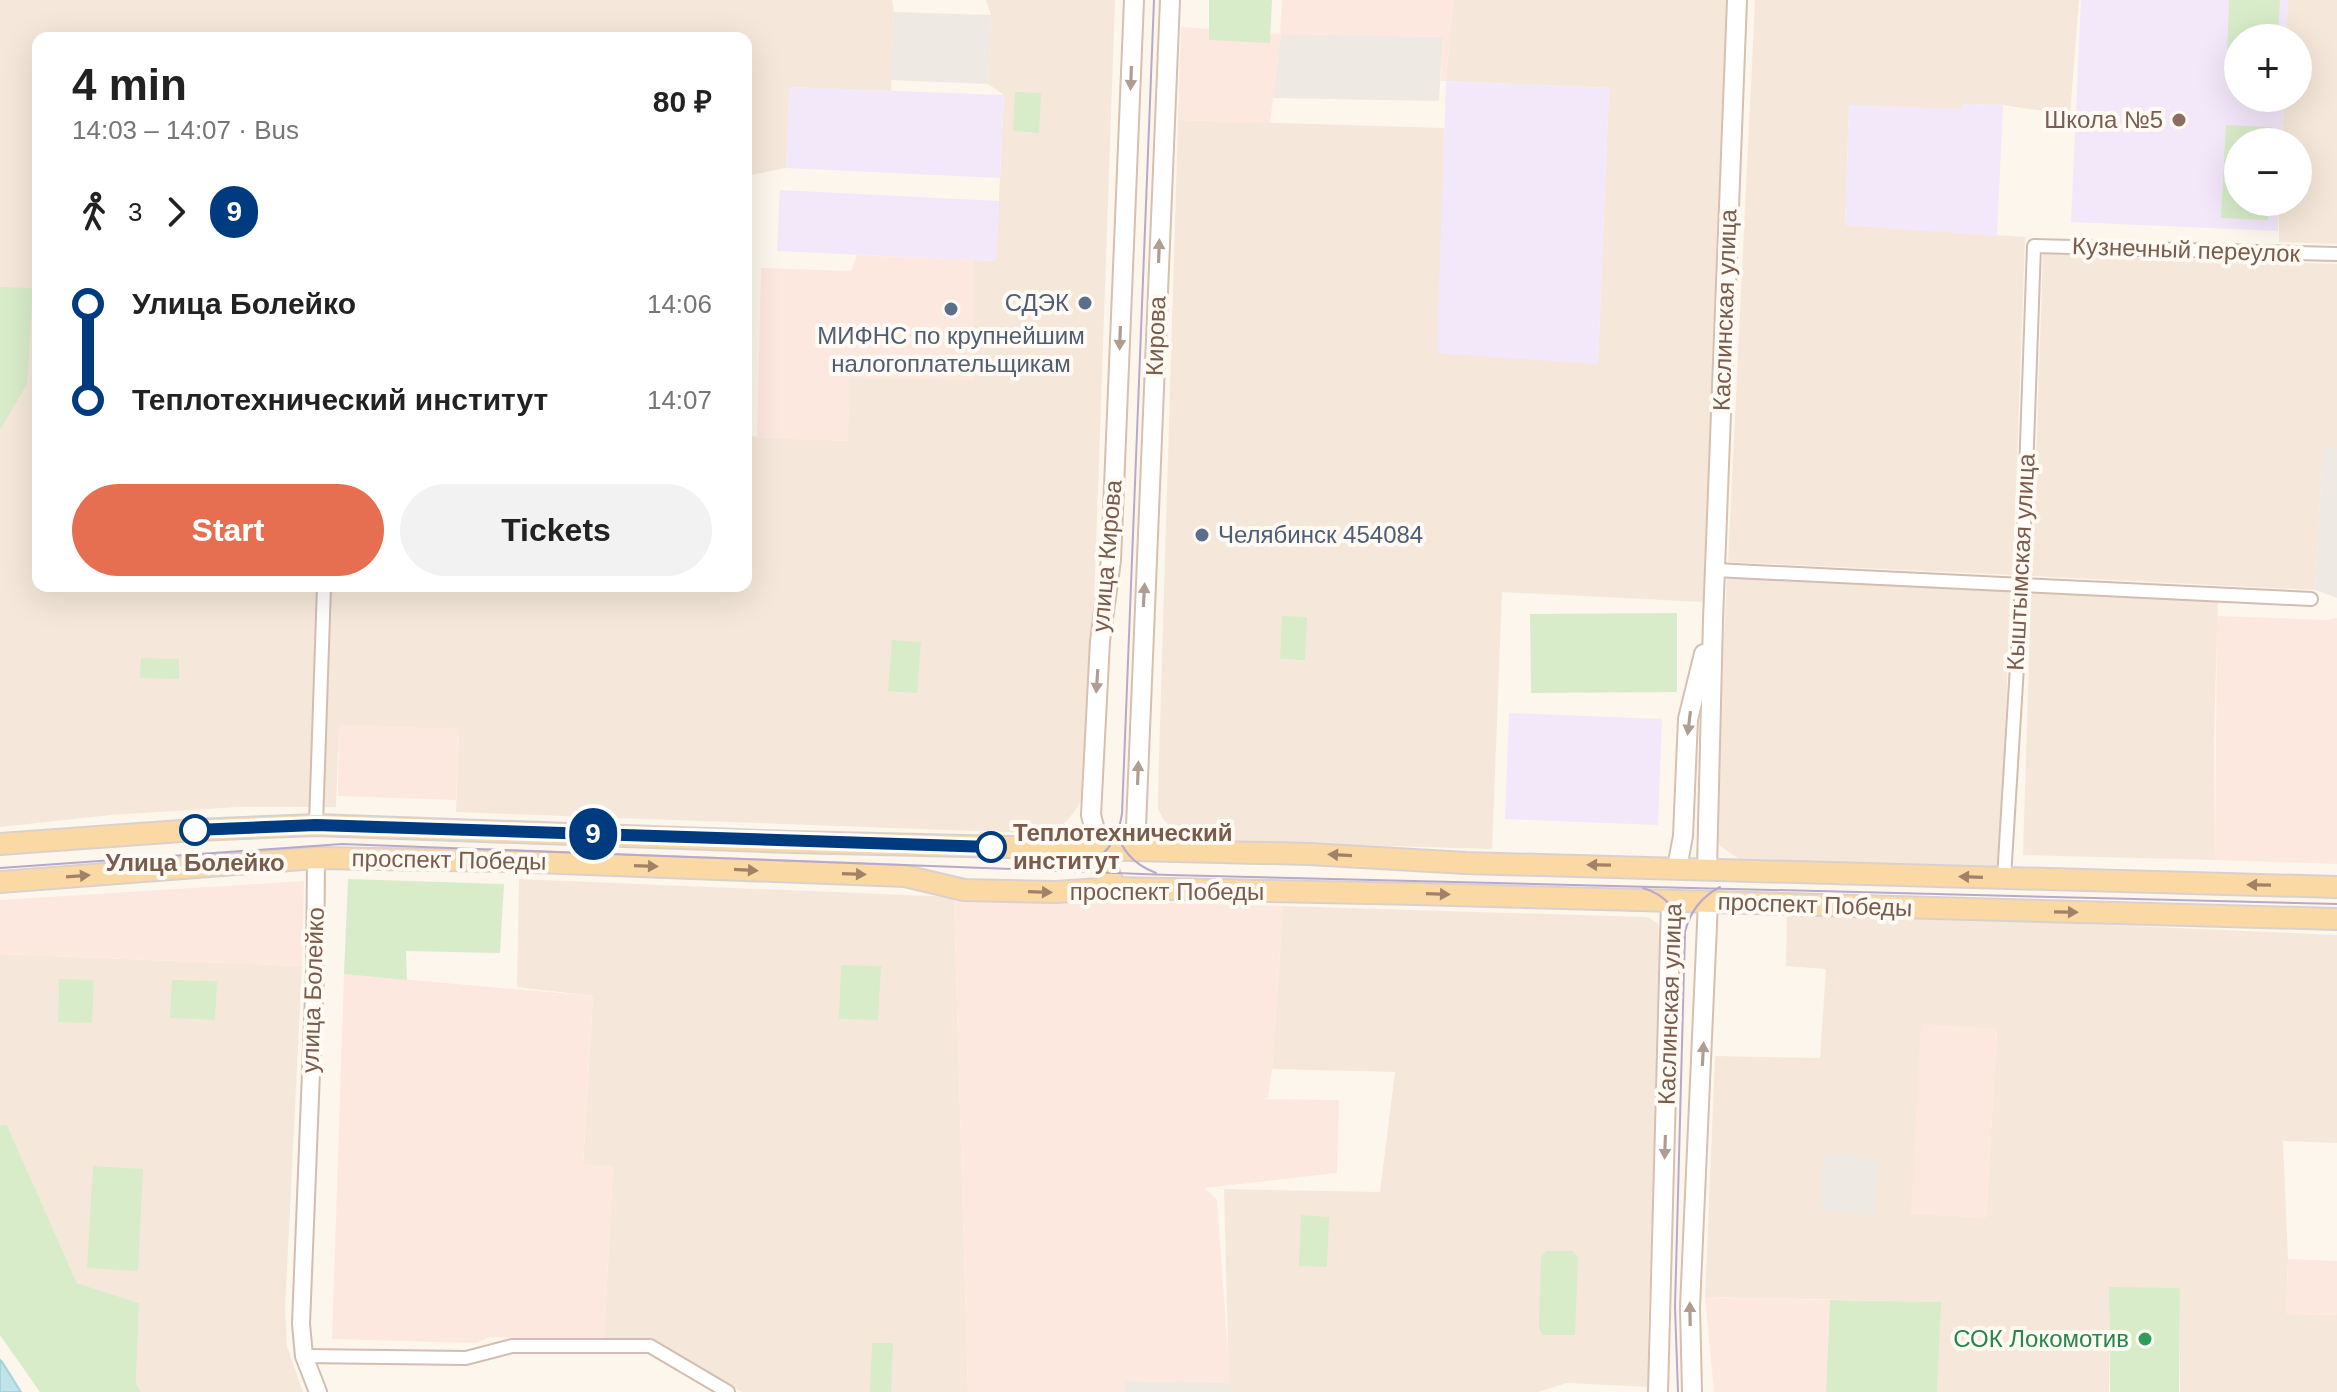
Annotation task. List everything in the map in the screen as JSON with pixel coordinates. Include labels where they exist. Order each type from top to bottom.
[{"type":"main road","name":"улица Кирова","points":[[1115,888],[1091,815],[1100,641],[1111,560],[1134,0]]},
{"type":"main road","name":"Кирова","points":[[1135,851],[1170,0]]},
{"type":"main road","name":"Каслинская улица","points":[[1692,1392],[1690,1307],[1708,902],[1713,620],[1737,0]]},
{"type":"main road","name":"Каслинская улица","points":[[1658,1392],[1671,902],[1683,836],[1688,719],[1713,620]]},
{"type":"main road","name":"проспект Победы","points":[[0,844],[316,825],[1309,854],[1466,863],[2337,887]]},
{"type":"main road","name":"улица Болейко","points":[[316,825],[316,858]]},
{"type":"main road","points":[[1115,888],[1126,873],[1135,851]]},
{"type":"main road","name":"проспект Победы","points":[[0,882],[316,858],[509,861],[905,876],[964,890],[1056,892],[1115,888],[2337,919]]},
{"type":"street","name":"Кузнечный переулок","points":[[2034,246],[2337,254]]},
{"type":"street","name":"Кыштымская улица","points":[[2004,878],[2022,585],[2034,246]]},
{"type":"street","points":[[1715,570],[2311,599]]},
{"type":"street","name":"улица Болейко","points":[[316,825],[324,592]]},
{"type":"street","name":"улица Болейко","points":[[316,858],[315,971],[301,1310],[304,1356],[318,1392]]},
{"type":"street","points":[[304,1356],[466,1358],[512,1346],[650,1346],[728,1392]]},
{"type":"shaded area","points":[[0,0],[892,0],[891,91],[790,87],[786,168],[752,175],[752,32],[32,32],[32,592],[752,592],[752,436],[847,441],[849,377],[974,379],[974,260],[996,261],[1004,95],[988,84],[991,15],[986,0],[1115,0],[1088,778],[1085,793],[1066,822],[1051,830],[1029,833],[456,812],[459,729],[339,726],[336,807],[238,807],[111,815],[0,827]]},
{"type":"shaded area","points":[[1282,0],[1453,0],[1446,81],[1441,81],[1443,37],[1281,34],[1270,123],[1178,120],[1181,27],[1280,34]]},
{"type":"shaded area","points":[[1453,0],[1729,0],[1703,602],[1502,592],[1492,849],[1246,842],[1189,837],[1173,830],[1158,809],[1178,120],[1444,128],[1443,210],[1598,363],[1609,88],[1446,81]]},
{"type":"shaded area","points":[[1755,0],[2079,0],[2070,115],[2003,105],[1963,104],[1962,109],[1849,106],[1845,225],[2025,237],[2013,575],[1728,562]]},
{"type":"shaded area","name":"Школа №5","points":[[2081,0],[2288,0],[2287,24],[2224,24],[2224,112],[2283,112],[2283,128],[2224,128],[2224,216],[2279,216],[2278,231],[2071,222]]},
{"type":"shaded area","points":[[2288,0],[2337,0],[2337,244],[2279,242],[2279,216],[2312,216],[2312,128],[2283,128],[2283,112],[2312,112],[2312,24],[2287,24]]},
{"type":"shaded area","points":[[894,12],[991,15],[988,84],[891,80]]},
{"type":"shaded area","points":[[1281,34],[1443,37],[1439,101],[1273,98]]},
{"type":"shaded area","points":[[1446,81],[1609,88],[1598,364],[1437,353]]},
{"type":"shaded area","points":[[789,87],[1004,95],[1000,178],[786,168]]},
{"type":"shaded area","points":[[1963,104],[2003,105],[1997,236],[1845,225],[1849,105],[1962,109]]},
{"type":"shaded area","points":[[780,190],[999,201],[996,261],[777,251]]},
{"type":"shaded area","points":[[2043,254],[2337,264],[2337,449],[2323,448],[2315,590],[2032,576]]},
{"type":"shaded area","points":[[857,255],[974,260],[974,380],[850,377],[848,441],[757,438],[761,268],[851,271]]},
{"type":"shaded area","points":[[2323,447],[2337,449],[2337,598],[2315,590]]},
{"type":"shaded area","points":[[1727,576],[2010,591],[2001,867],[1739,859],[1720,846],[1715,815]]},
{"type":"shaded area","points":[[2031,592],[2218,601],[2214,739],[2215,860],[2023,855]]},
{"type":"shaded area","points":[[2217,616],[2337,618],[2337,864],[2215,860]]},
{"type":"shaded area","points":[[1509,713],[1662,719],[1658,825],[1505,819]]},
{"type":"shaded area","points":[[339,725],[459,729],[456,800],[338,796]]},
{"type":"shaded area","points":[[519,879],[954,897],[968,1392],[742,1392],[650,1338],[604,1340],[613,1166],[583,1165],[593,996],[517,987]]},
{"type":"shaded area","points":[[304,881],[302,966],[0,954],[0,900]]},
{"type":"shaded area","points":[[954,897],[1283,906],[1272,1069],[1268,1098],[1259,1099],[1339,1100],[1337,1173],[1205,1188],[1217,1200],[1230,1383],[1126,1381],[1125,1392],[968,1392]]},
{"type":"shaded area","points":[[1283,906],[1644,917],[1658,924],[1662,943],[1648,1331],[1650,1387],[1567,1383],[1538,1392],[1229,1392],[1224,1189],[1380,1192],[1395,1072],[1272,1069]]},
{"type":"shaded area","points":[[1787,911],[2337,935],[2337,1143],[2283,1141],[2288,1259],[2286,1314],[2337,1315],[2337,1392],[2180,1392],[2180,1288],[2109,1288],[2109,1392],[1937,1392],[1940,1302],[1705,1297],[1715,1056],[1820,1058],[1826,969],[1786,966]],"holes":[[[1921,1025],[1997,1029],[1986,1218]]]},
{"type":"shaded area","points":[[0,954],[302,966],[285,1310],[287,1346],[303,1392],[141,1392],[136,1385],[139,1303],[77,1283],[7,1125],[0,1125]]},
{"type":"shaded area","points":[[344,974],[593,996],[583,1164],[613,1166],[604,1340],[489,1337],[477,1343],[332,1339]]},
{"type":"shaded area","points":[[1921,1024],[1997,1029],[1986,1218],[1911,1214]]},
{"type":"shaded area","points":[[1823,1154],[1878,1158],[1875,1214],[1820,1210]]},
{"type":"shaded area","points":[[2288,1259],[2337,1261],[2337,1315],[2286,1314]]},
{"type":"shaded area","points":[[1705,1297],[1830,1300],[1826,1392],[1714,1392]]},
{"type":"shaded area","points":[[1125,1381],[1230,1383],[1229,1392],[1125,1392]]},
{"type":"green space","points":[[1209,0],[1272,0],[1270,43],[1209,40]]},
{"type":"green space","points":[[2229,0],[2280,0],[2279,24],[2228,24]]},
{"type":"green space","points":[[1015,92],[1041,93],[1039,133],[1013,131]]},
{"type":"green space","points":[[2226,125],[2272,127],[2272,128],[2226,128]]},
{"type":"green space","points":[[2224,162],[2224,216],[2268,216],[2268,220],[2221,218]]},
{"type":"green space","points":[[0,287],[32,288],[27,384],[0,430]]},
{"type":"green space","points":[[1677,613],[1677,692],[1531,693],[1530,614]]},
{"type":"green space","points":[[1282,616],[1307,617],[1305,660],[1280,659]]},
{"type":"green space","points":[[892,640],[921,642],[917,693],[888,691]]},
{"type":"green space","points":[[141,658],[179,659],[179,679],[140,678]]},
{"type":"green space","points":[[348,879],[504,884],[500,953],[406,951],[407,980],[344,974]]},
{"type":"green space","points":[[841,965],[881,966],[878,1020],[839,1019]]},
{"type":"green space","points":[[59,979],[94,980],[92,1023],[58,1022]]},
{"type":"green space","points":[[172,980],[217,981],[215,1020],[170,1018]]},
{"type":"green space","points":[[0,1125],[7,1125],[77,1283],[139,1303],[136,1384],[141,1392],[40,1392],[0,1335]]},
{"type":"green space","points":[[93,1166],[143,1169],[138,1271],[87,1268]]},
{"type":"green space","points":[[1301,1215],[1329,1217],[1327,1267],[1299,1266]]},
{"type":"green space","points":[[1546,1251],[1573,1251],[1578,1258],[1575,1335],[1542,1335],[1539,1327],[1541,1258]]},
{"type":"green space","name":"СОК Локомотив","points":[[2109,1287],[2180,1288],[2179,1392],[2110,1392]]},
{"type":"green space","points":[[1830,1300],[1941,1302],[1937,1392],[1826,1392]]},
{"type":"green space","points":[[872,1343],[893,1343],[891,1392],[870,1392]]},
{"type":"water","points":[[0,1360],[2,1362],[21,1392],[0,1392]]},
{"type":"tram line","points":[[1079,869],[1096,860],[1108,848],[1117,833],[1122,814],[1154,0]]},
{"type":"tram line","points":[[1116,827],[1121,843],[1130,856],[1156,873]]},
{"type":"tram line","points":[[0,868],[342,844],[1169,875],[2337,904]]},
{"type":"tram line","points":[[1678,1392],[1675,1307],[1685,932],[1697,905],[1720,887]]},
{"type":"tram line","points":[[1643,888],[1659,895],[1671,906],[1684,937]]},
{"type":"bus line","name":"9","points":[[195,830],[316,825],[991,847]]},
{"type":"place","name":"Школа №5","points":[[2179,120]]},
{"type":"place","name":"СДЭК","points":[[1085,303]]},
{"type":"place","name":"МИФНС по крупнейшим налогоплательщикам","points":[[951,309]]},
{"type":"place","name":"Челябинск 454084","points":[[1202,535]]},
{"type":"place","name":"Улица Болейко","points":[[195,830]]},
{"type":"place","name":"Теплотехнический институт","points":[[991,847]]},
{"type":"place","name":"СОК Локомотив","points":[[2145,1339]]}]
